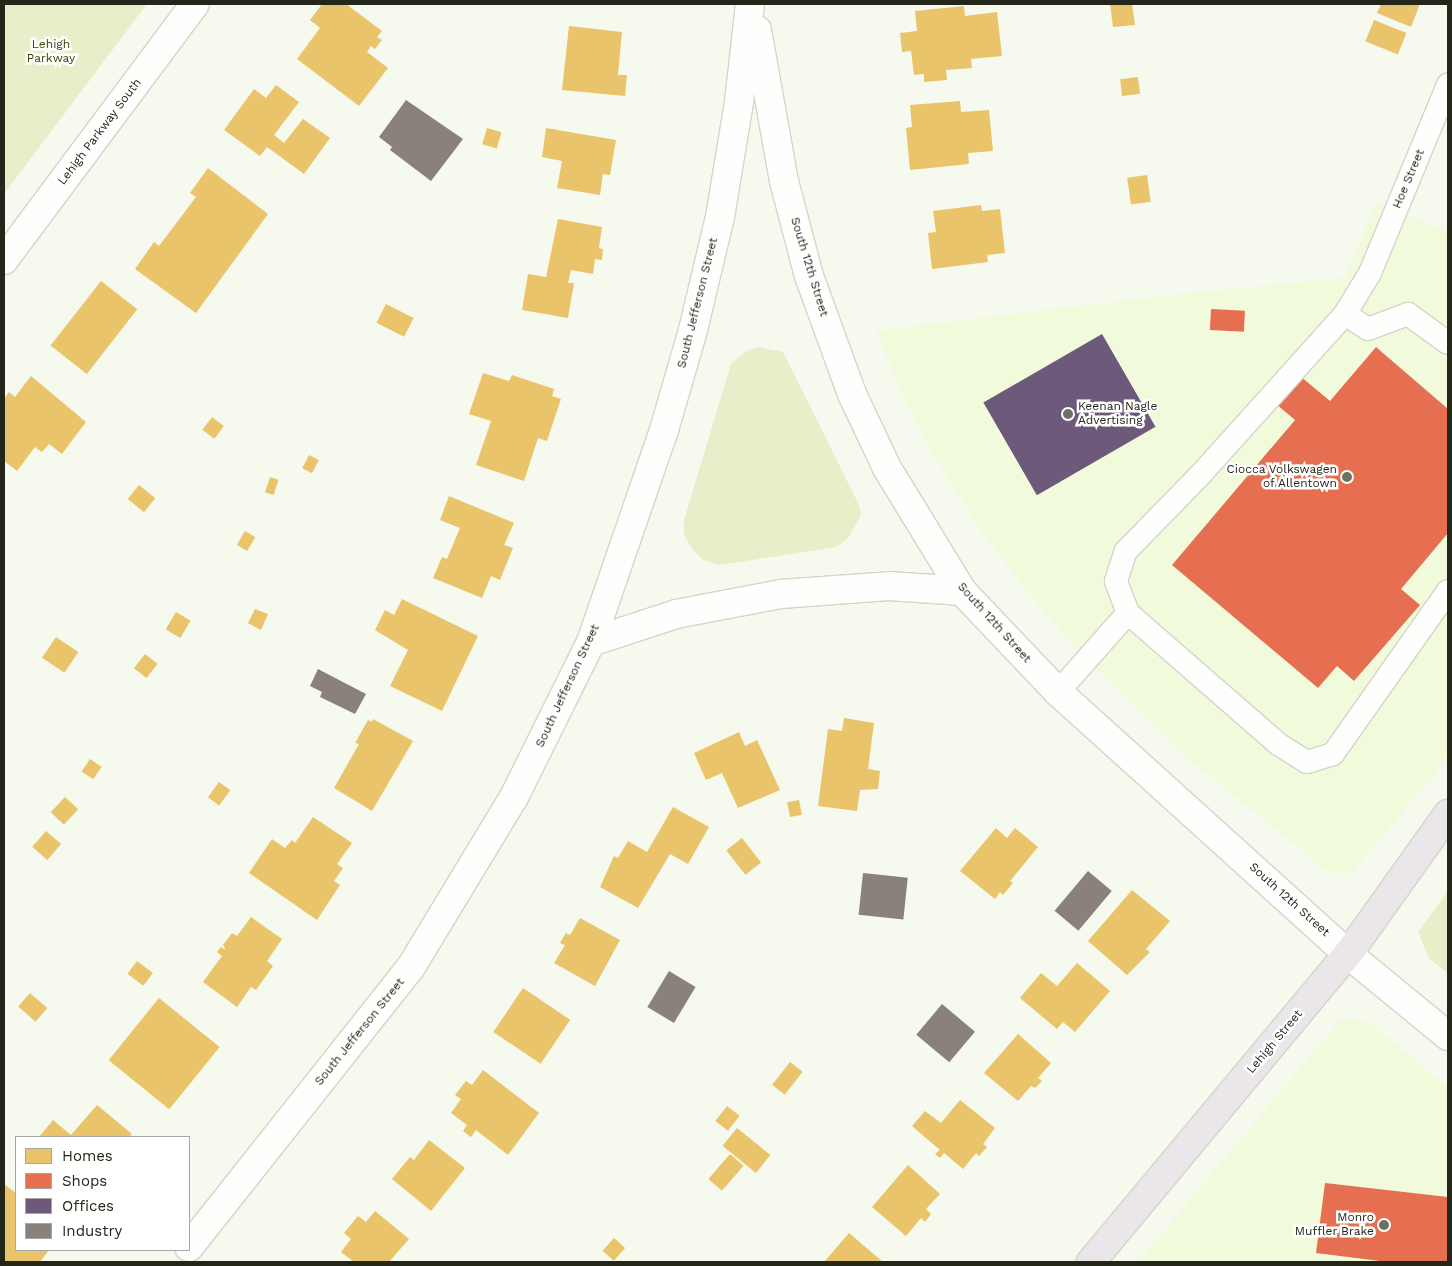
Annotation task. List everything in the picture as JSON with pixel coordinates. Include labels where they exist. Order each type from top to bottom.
[{"type":"main road","name":"Lehigh Street","points":[[1091,1262],[1348,954],[1448,814]]},
{"type":"street","name":"Lehigh Parkway South","points":[[4,260],[195,4]]},
{"type":"street","name":"South Jefferson Street","points":[[190,1246],[411,967],[514,797],[591,642],[661,439],[694,330],[720,217],[739,102],[750,4]]},
{"type":"street","name":"South 12th Street","points":[[754,4],[764,84],[784,180],[809,276],[852,394],[886,468],[962,591],[1058,692],[1348,954],[1448,1036]]},
{"type":"street","points":[[591,642],[676,614],[780,594],[889,586],[962,591]]},
{"type":"street","points":[[176,1262],[185,1251]]},
{"type":"lane","name":"Hoe Street","points":[[1128,613],[1116,581],[1126,551],[1202,473],[1345,314],[1370,273],[1448,84]]},
{"type":"lane","points":[[1345,314],[1368,329],[1408,314],[1448,343]]},
{"type":"lane","points":[[1058,692],[1128,613],[1278,744],[1307,762],[1333,754],[1448,591]]},
{"type":"shaded area","points":[[1376,203],[1448,232],[1448,753],[1432,778],[1353,871],[1340,874],[1327,871],[1190,760],[1099,673],[1038,605],[983,534],[932,452],[903,396],[876,331],[1170,295],[1344,278]]},
{"type":"shaded area","points":[[1357,1019],[1370,1023],[1448,1087],[1448,1262],[1138,1262],[1340,1020]]},
{"type":"green space","name":"Lehigh Parkway","points":[[4,4],[147,4],[4,194]]},
{"type":"green space","points":[[757,347],[783,352],[859,505],[861,515],[848,538],[837,547],[719,565],[703,560],[692,549],[684,535],[684,520],[731,364],[746,351]]},
{"type":"green space","points":[[1448,891],[1448,974],[1429,958],[1418,932]]},
{"type":"building: Homes","points":[[322,4],[346,4],[382,31],[377,37],[382,40],[375,49],[371,46],[367,52],[388,68],[359,106],[297,59],[320,28],[310,20]]},
{"type":"building: Homes","points":[[1110,4],[1132,4],[1135,25],[1113,27]]},
{"type":"building: Homes","points":[[1381,4],[1420,4],[1411,27],[1377,13]]},
{"type":"building: Homes","points":[[964,6],[965,16],[997,12],[1002,56],[971,59],[972,68],[946,70],[947,80],[924,82],[924,74],[914,75],[911,51],[902,52],[900,33],[917,31],[915,11]]},
{"type":"building: Homes","points":[[1374,20],[1406,33],[1398,54],[1365,41]]},
{"type":"building: Homes","points":[[569,26],[622,32],[618,75],[627,75],[625,96],[562,90]]},
{"type":"building: Homes","points":[[1138,77],[1140,94],[1122,96],[1120,79]]},
{"type":"building: Homes","points":[[276,85],[299,102],[274,135],[284,143],[303,119],[330,138],[304,174],[267,147],[260,156],[224,130],[254,89],[266,98]]},
{"type":"building: Homes","points":[[960,101],[961,112],[989,110],[993,151],[968,153],[969,164],[910,170],[906,128],[912,127],[910,105]]},
{"type":"building: Homes","points":[[487,128],[501,132],[497,148],[482,144]]},
{"type":"building: Homes","points":[[546,128],[616,140],[610,175],[603,174],[600,195],[557,188],[562,161],[542,157]]},
{"type":"building: Homes","points":[[208,168],[268,214],[196,313],[135,269],[154,242],[159,246],[196,197],[190,193]]},
{"type":"building: Homes","points":[[1147,175],[1151,202],[1131,205],[1127,178]]},
{"type":"building: Homes","points":[[981,205],[982,211],[1000,209],[1005,253],[987,255],[988,262],[932,269],[928,233],[936,232],[933,211]]},
{"type":"building: Homes","points":[[558,219],[602,227],[599,248],[603,249],[602,260],[595,259],[593,274],[571,270],[568,283],[574,283],[568,318],[522,310],[528,274],[546,277]]},
{"type":"building: Homes","points":[[101,281],[137,309],[87,374],[51,346]]},
{"type":"building: Homes","points":[[386,304],[414,318],[404,337],[376,323]]},
{"type":"building: Homes","points":[[483,373],[509,381],[512,375],[554,389],[552,396],[561,399],[547,441],[538,438],[524,481],[476,465],[491,421],[469,414]]},
{"type":"building: Homes","points":[[31,376],[86,422],[62,454],[49,444],[42,452],[35,447],[17,471],[4,461],[4,399],[9,392],[15,397]]},
{"type":"building: Homes","points":[[212,417],[224,426],[214,439],[202,430]]},
{"type":"building: Homes","points":[[309,455],[319,460],[312,473],[302,468]]},
{"type":"building: Homes","points":[[270,477],[279,480],[274,495],[265,492]]},
{"type":"building: Homes","points":[[139,485],[155,498],[144,512],[128,499]]},
{"type":"building: Homes","points":[[449,496],[514,523],[504,545],[513,548],[500,580],[491,576],[482,598],[433,578],[442,557],[447,559],[460,528],[440,520]]},
{"type":"building: Homes","points":[[245,531],[255,537],[247,551],[237,545]]},
{"type":"building: Homes","points":[[402,599],[478,636],[442,711],[390,686],[408,650],[375,630],[385,610],[394,615]]},
{"type":"building: Homes","points":[[255,609],[268,614],[261,630],[248,623]]},
{"type":"building: Homes","points":[[176,612],[191,621],[180,638],[166,629]]},
{"type":"building: Homes","points":[[56,637],[78,652],[64,673],[42,658]]},
{"type":"building: Homes","points":[[145,654],[158,664],[147,678],[134,668]]},
{"type":"building: Homes","points":[[844,718],[874,723],[868,769],[880,771],[878,789],[860,790],[857,811],[818,806],[828,729],[842,731]]},
{"type":"building: Homes","points":[[373,719],[413,741],[372,811],[334,788],[359,744],[355,743],[368,720],[372,722]]},
{"type":"building: Homes","points":[[739,732],[745,746],[757,740],[780,790],[738,808],[722,773],[706,780],[694,753]]},
{"type":"building: Homes","points":[[90,759],[102,767],[93,779],[82,771]]},
{"type":"building: Homes","points":[[219,782],[230,790],[219,806],[208,797]]},
{"type":"building: Homes","points":[[65,797],[78,809],[64,825],[51,812]]},
{"type":"building: Homes","points":[[799,800],[802,815],[790,817],[787,802]]},
{"type":"building: Homes","points":[[673,807],[709,827],[688,864],[670,854],[638,908],[600,887],[614,856],[618,858],[628,841],[647,852]]},
{"type":"building: Homes","points":[[313,817],[352,843],[337,864],[343,868],[334,881],[340,885],[317,920],[249,873],[272,839],[285,848],[292,840],[295,843]]},
{"type":"building: Homes","points":[[996,828],[1007,838],[1015,828],[1038,847],[1010,881],[1013,883],[1003,895],[1000,892],[995,899],[960,871]]},
{"type":"building: Homes","points":[[46,831],[61,844],[47,860],[32,847]]},
{"type":"building: Homes","points":[[742,838],[761,862],[745,875],[726,850]]},
{"type":"building: Homes","points":[[1132,890],[1170,921],[1146,949],[1150,952],[1127,975],[1088,941]]},
{"type":"building: Homes","points":[[251,917],[282,939],[267,961],[273,966],[256,990],[251,987],[237,1007],[203,982],[222,956],[217,952],[221,947],[226,950],[223,945],[232,933],[237,936]]},
{"type":"building: Homes","points":[[580,918],[620,940],[595,986],[554,963],[565,945],[560,943],[566,933],[570,935]]},
{"type":"building: Homes","points":[[137,961],[153,973],[143,986],[127,974]]},
{"type":"building: Homes","points":[[1077,963],[1110,991],[1075,1032],[1063,1022],[1057,1029],[1020,998],[1041,973],[1057,986]]},
{"type":"building: Homes","points":[[523,988],[570,1020],[541,1064],[493,1032]]},
{"type":"building: Homes","points":[[30,993],[47,1008],[36,1022],[18,1007]]},
{"type":"building: Homes","points":[[159,998],[220,1047],[169,1109],[109,1060]]},
{"type":"building: Homes","points":[[1018,1034],[1051,1063],[1038,1078],[1042,1081],[1035,1088],[1031,1086],[1018,1101],[984,1073]]},
{"type":"building: Homes","points":[[790,1062],[803,1072],[785,1095],[772,1085]]},
{"type":"building: Homes","points":[[483,1070],[539,1113],[508,1155],[476,1130],[471,1137],[463,1131],[467,1125],[451,1113],[461,1099],[455,1095],[466,1081],[472,1085]]},
{"type":"building: Homes","points":[[960,1100],[995,1128],[983,1144],[987,1147],[979,1156],[976,1153],[963,1169],[944,1153],[940,1158],[935,1154],[940,1150],[912,1126],[925,1111],[941,1123]]},
{"type":"building: Homes","points":[[97,1105],[132,1134],[130,1136],[40,1136],[53,1120],[71,1135]]},
{"type":"building: Homes","points":[[727,1106],[740,1116],[728,1131],[715,1121]]},
{"type":"building: Homes","points":[[737,1128],[770,1155],[756,1173],[723,1146]]},
{"type":"building: Homes","points":[[429,1140],[465,1168],[431,1211],[392,1179],[410,1157],[414,1160]]},
{"type":"building: Homes","points":[[730,1154],[744,1166],[722,1191],[708,1179]]},
{"type":"building: Homes","points":[[908,1165],[940,1194],[926,1209],[931,1214],[925,1222],[921,1218],[906,1236],[872,1207]]},
{"type":"building: Homes","points":[[5,1185],[15,1192],[15,1251],[48,1251],[40,1262],[4,1262]]},
{"type":"building: Homes","points":[[375,1211],[409,1239],[389,1262],[354,1262],[341,1252],[351,1239],[344,1233],[358,1216],[366,1222]]},
{"type":"building: Homes","points":[[849,1233],[883,1262],[824,1262]]},
{"type":"building: Homes","points":[[614,1238],[625,1248],[614,1261],[603,1251]]},
{"type":"building: Shops","points":[[1211,309],[1245,311],[1244,332],[1210,330]]},
{"type":"building: Shops","name":"Ciocca Volkswagen of Allentown","points":[[1376,347],[1448,409],[1448,533],[1401,589],[1420,605],[1354,681],[1337,666],[1318,688],[1172,565],[1295,420],[1276,404],[1300,376],[1330,401]]},
{"type":"building: Shops","name":"Monro Muffler Brake","points":[[1325,1183],[1448,1197],[1448,1262],[1388,1262],[1316,1253]]},
{"type":"building: Offices","name":"Keenan Nagle Advertising","points":[[1102,334],[1156,427],[1037,495],[983,403]]},
{"type":"building: Industry","points":[[406,100],[463,139],[431,181],[390,150],[392,147],[379,137]]},
{"type":"building: Industry","points":[[318,669],[366,694],[355,714],[320,697],[322,692],[310,686]]},
{"type":"building: Industry","points":[[1088,871],[1112,891],[1078,931],[1055,911]]},
{"type":"building: Industry","points":[[863,873],[908,878],[903,919],[859,915]]},
{"type":"building: Industry","points":[[669,971],[696,987],[674,1023],[647,1007]]},
{"type":"building: Industry","points":[[942,1004],[975,1032],[949,1062],[916,1035]]},
{"type":"place","name":"Keenan Nagle Advertising","points":[[1068,414]]},
{"type":"place","name":"Ciocca Volkswagen of Allentown","points":[[1347,477]]},
{"type":"place","name":"Monro Muffler Brake","points":[[1384,1225]]}]
